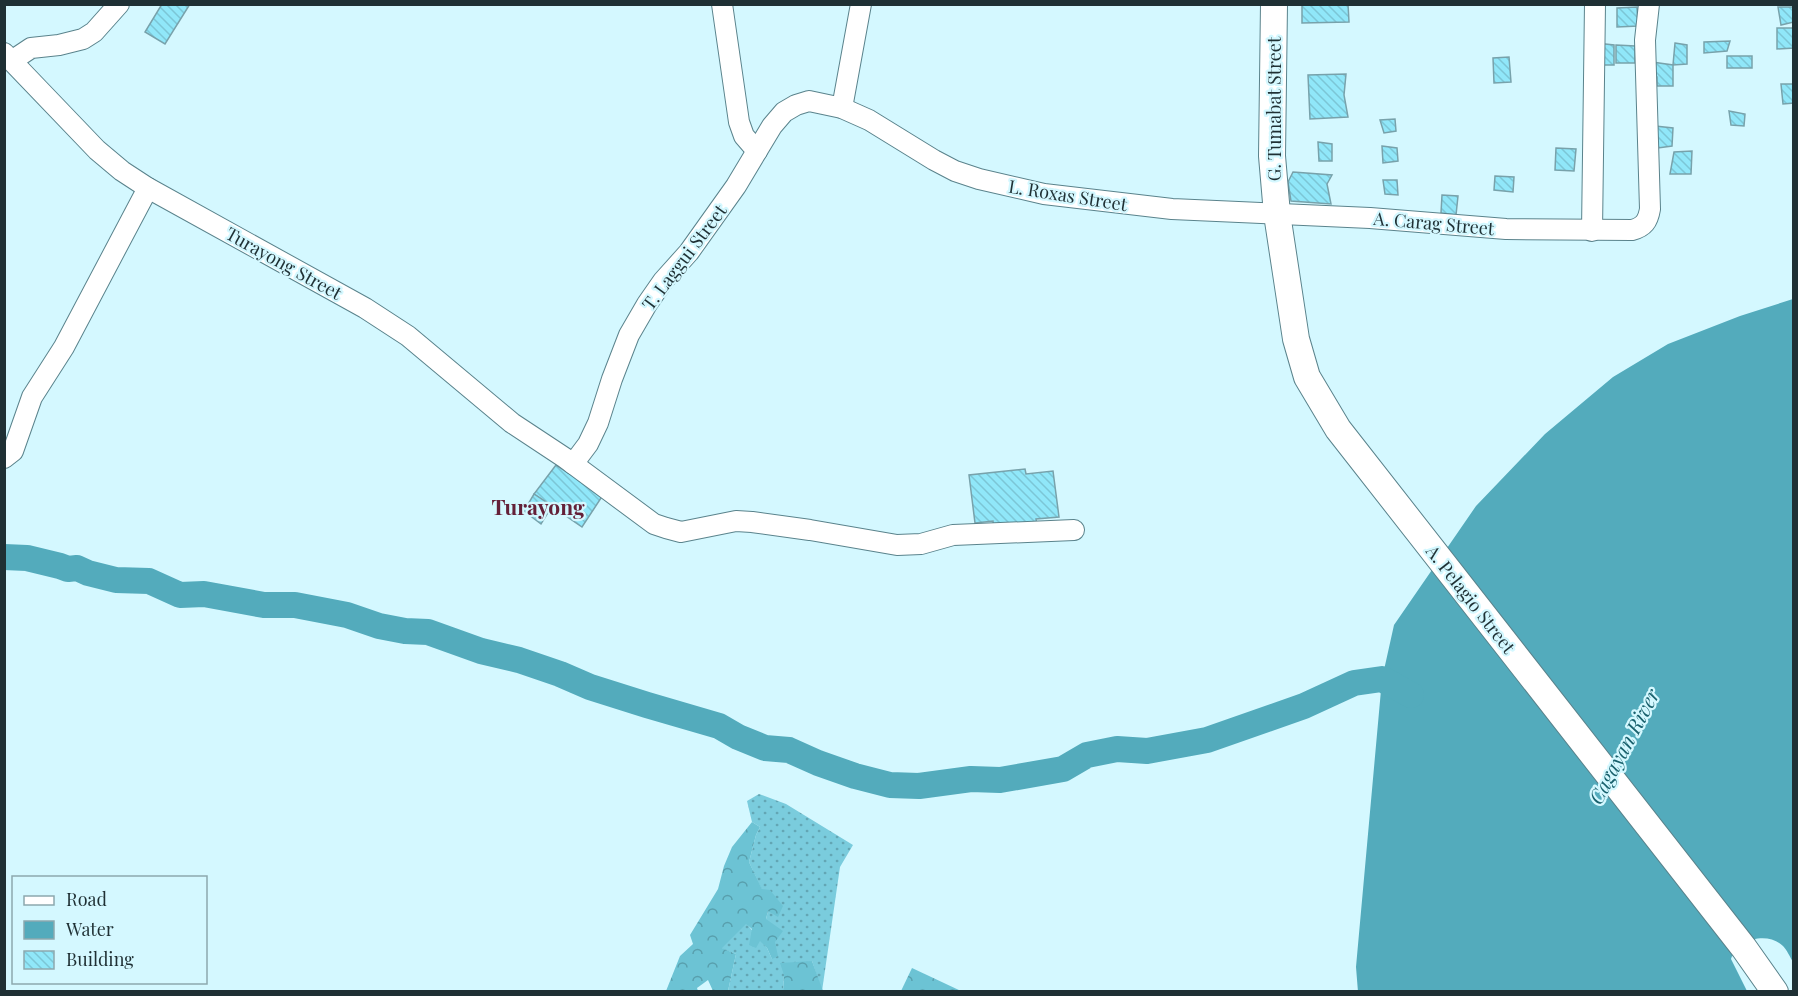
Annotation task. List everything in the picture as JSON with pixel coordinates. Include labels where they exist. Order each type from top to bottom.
[{"type":"main road","name":"G. Tumabat Street","points":[[1274,4],[1272,156],[1276,214]]},
{"type":"main road","name":"A. Pelagio Street","points":[[1276,214],[1296,339],[1307,377],[1338,429],[1744,948],[1775,992]]},
{"type":"street","points":[[9,57],[31,48],[59,45],[82,39],[94,32],[119,4]]},
{"type":"street","points":[[722,4],[739,122],[744,136],[757,151]]},
{"type":"street","points":[[842,108],[861,4]]},
{"type":"street","points":[[1592,231],[1595,4]]},
{"type":"street","name":"A. Carag Street","points":[[1276,214],[1370,218],[1506,229],[1592,231],[1639,228],[1644,224],[1650,209],[1645,40],[1649,4]]},
{"type":"street","name":"Turayong Street","points":[[9,57],[97,150],[122,171],[148,188],[365,308],[408,336],[512,423],[573,464],[654,524],[681,532],[736,521],[752,522],[897,545],[910,545],[953,535],[1025,534],[1074,530]]},
{"type":"street","name":"T. Laggui Street","points":[[573,464],[588,444],[598,423],[612,379],[629,335],[637,321],[663,281],[689,252],[736,186],[772,126],[784,112],[809,101],[842,108]]},
{"type":"street","name":"L. Roxas Street","points":[[842,108],[887,130],[955,171],[1014,188],[1044,194],[1172,209],[1276,214]]},
{"type":"street","points":[[4,458],[13,451],[32,397],[64,347],[148,188]]},
{"type":"shaded area","points":[[759,794],[786,804],[853,845],[840,867],[822,991],[812,961],[784,975],[783,991],[728,991],[736,954],[721,948],[746,923],[767,948],[772,959],[766,919],[768,911],[762,890],[749,862],[760,827],[752,822],[747,801]]},
{"type":"green space","points":[[752,822],[760,827],[749,862],[762,889],[770,890],[783,906],[778,917],[768,911],[766,919],[783,931],[775,942],[778,956],[772,959],[767,948],[760,941],[756,948],[749,945],[752,929],[746,924],[722,948],[736,954],[728,991],[713,991],[708,980],[697,988],[698,991],[666,991],[680,956],[693,944],[690,935],[718,889],[732,847]]},
{"type":"green space","points":[[812,961],[823,991],[783,991],[784,975],[780,963]]},
{"type":"green space","points":[[912,968],[961,991],[901,991]]},
{"type":"water","name":"Cagayan River","points":[[1793,299],[1793,962],[1777,941],[1762,938],[1740,946],[1731,959],[1747,991],[1358,992],[1356,967],[1382,679],[1394,625],[1476,506],[1545,434],[1613,377],[1668,344],[1740,316]]},
{"type":"building","points":[[162,4],[190,4],[165,44],[145,32]]},
{"type":"building","points":[[1302,4],[1348,4],[1349,22],[1302,23]]},
{"type":"building","points":[[1637,7],[1638,26],[1617,27],[1617,8]]},
{"type":"building","points":[[1778,7],[1794,7],[1794,22],[1781,25]]},
{"type":"building","points":[[1777,28],[1794,28],[1794,48],[1777,49]]},
{"type":"building","points":[[1730,41],[1727,51],[1704,53],[1704,42]]},
{"type":"building","points":[[1596,43],[1614,45],[1614,65],[1597,65]]},
{"type":"building","points":[[1675,43],[1687,45],[1687,64],[1673,65]]},
{"type":"building","points":[[1616,45],[1635,46],[1635,63],[1616,63]]},
{"type":"building","points":[[1727,56],[1752,56],[1752,68],[1727,68]]},
{"type":"building","points":[[1509,57],[1511,82],[1494,83],[1493,58]]},
{"type":"building","points":[[1652,62],[1673,65],[1673,86],[1657,86],[1657,77],[1651,74]]},
{"type":"building","points":[[1346,74],[1344,95],[1348,117],[1310,119],[1308,75]]},
{"type":"building","points":[[1781,84],[1794,84],[1794,103],[1783,104]]},
{"type":"building","points":[[1729,111],[1745,114],[1744,126],[1731,125]]},
{"type":"building","points":[[1395,119],[1396,131],[1384,133],[1380,120]]},
{"type":"building","points":[[1655,126],[1673,128],[1672,146],[1658,148]]},
{"type":"building","points":[[1318,142],[1332,144],[1332,161],[1319,161]]},
{"type":"building","points":[[1382,146],[1397,148],[1398,161],[1383,163]]},
{"type":"building","points":[[1556,148],[1576,149],[1574,171],[1555,170]]},
{"type":"building","points":[[1692,151],[1691,174],[1670,174],[1674,152]]},
{"type":"building","points":[[1293,172],[1332,175],[1327,184],[1331,204],[1291,201],[1288,182]]},
{"type":"building","points":[[1495,176],[1514,177],[1513,192],[1494,190]]},
{"type":"building","points":[[1383,180],[1397,180],[1398,195],[1385,194]]},
{"type":"building","points":[[1442,195],[1458,196],[1456,215],[1441,213]]},
{"type":"building","points":[[556,465],[603,495],[582,527],[534,494]]},
{"type":"building","points":[[1025,469],[1026,474],[1053,471],[1059,517],[1036,519],[1037,525],[994,530],[993,521],[975,523],[969,475]]},
{"type":"building","points":[[534,494],[552,506],[541,524],[524,511]]},
{"type":"waterway","points":[[4,557],[27,558],[68,569],[77,568],[116,580],[149,581],[180,595],[204,594],[264,605],[295,605],[347,615],[379,626],[405,631],[428,632],[481,651],[519,660],[590,687],[719,726],[765,748],[789,750],[855,776],[890,785],[919,786],[971,779],[1000,780],[1063,769],[1087,755],[1117,749],[1147,751],[1207,740],[1304,706],[1354,683],[1382,679],[1411,695]]},
{"type":"district","name":"Turayong","points":[[538,506]]}]
